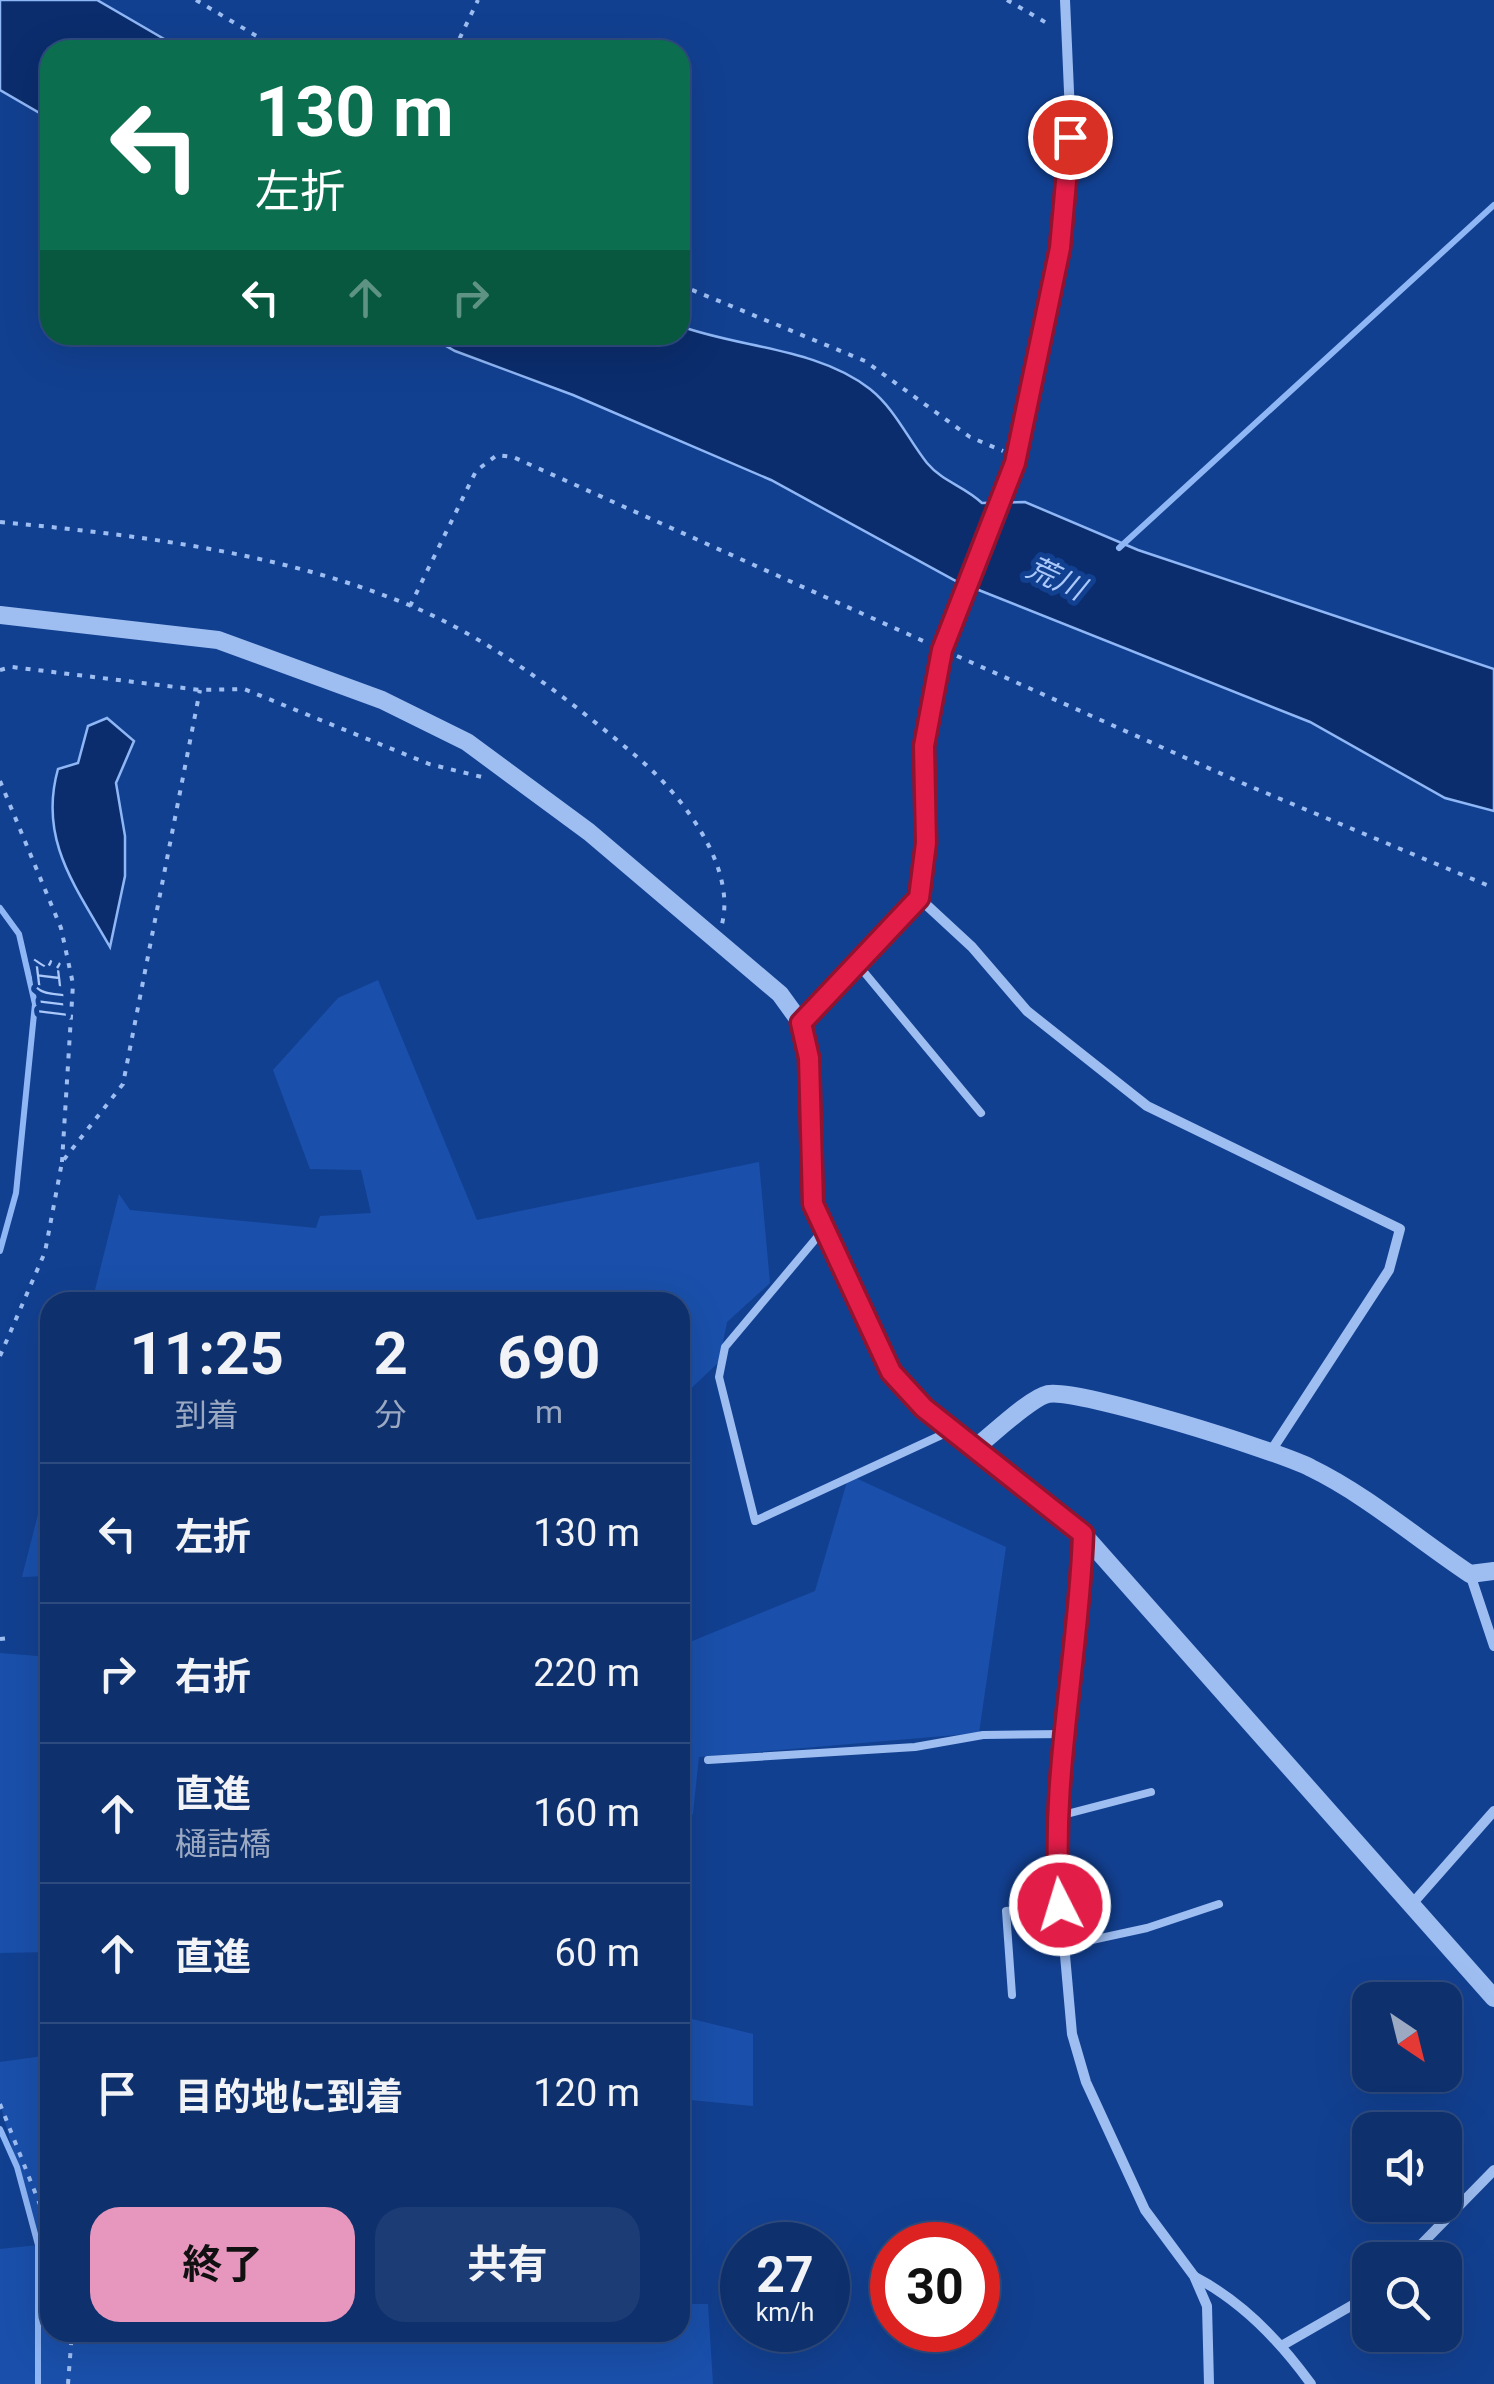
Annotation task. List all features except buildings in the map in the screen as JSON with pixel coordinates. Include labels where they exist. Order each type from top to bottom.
[{"type":"street","points":[[801,1023],[859,966],[919,898],[926,843],[924,746],[942,650],[1016,460],[1060,248],[1070,137],[1065,0]]},
{"type":"street","points":[[0,615],[218,640],[382,700],[467,742],[589,832],[719,938],[780,994],[801,1023],[809,1058],[809,1184],[824,1229],[891,1372],[951,1430],[1083,1534],[1494,1998]]},
{"type":"street","points":[[919,898],[972,947],[1026,1011],[1148,1106],[1400,1229],[1389,1270],[1272,1450]]},
{"type":"street","points":[[975,1448],[1043,1395],[1059,1393],[1272,1450],[1314,1469],[1470,1574],[1494,1646]]},
{"type":"street","points":[[1083,1534],[1057,1816],[1060,1905],[1072,2034],[1086,2082],[1145,2210],[1194,2276],[1206,2306],[1209,2384]]},
{"type":"street","points":[[1470,1574],[1494,1572]]},
{"type":"street","points":[[1412,1904],[1494,1811]]},
{"type":"street","points":[[1424,2242],[1494,2170]]},
{"type":"street","points":[[1194,2276],[1235,2302],[1283,2345],[1311,2384]]},
{"type":"street","points":[[1283,2345],[1352,2305]]},
{"type":"lane","points":[[859,966],[982,1113]]},
{"type":"lane","points":[[824,1229],[725,1347],[720,1377],[755,1521],[951,1430]]},
{"type":"lane","points":[[708,1760],[915,1747],[984,1735],[1066,1734]]},
{"type":"lane","points":[[1057,1816],[1151,1792]]},
{"type":"lane","points":[[1064,1946],[1146,1928],[1218,1904]]},
{"type":"lane","points":[[1012,1995],[1006,1911],[1060,1905]]},
{"type":"path","points":[[196,0],[263,40]]},
{"type":"path","points":[[459,40],[478,0]]},
{"type":"path","points":[[1006,0],[1066,34]]},
{"type":"path","points":[[690,289],[865,360],[970,438],[1016,460]]},
{"type":"path","points":[[410,606],[476,471],[497,454],[513,457],[1242,784],[1494,888]]},
{"type":"path","points":[[0,522],[132,534],[254,558],[410,606],[520,665],[656,773],[691,811],[718,873],[725,912],[719,938]]},
{"type":"path","points":[[0,670],[12,667],[200,690],[244,689],[429,764],[487,778]]},
{"type":"path","points":[[62,1162],[123,1084],[200,690]]},
{"type":"path","points":[[0,781],[60,928],[73,984],[62,1162],[45,1252],[0,1356]]},
{"type":"path","points":[[0,1639],[10,1638]]},
{"type":"path","points":[[0,2104],[40,2205]]},
{"type":"path","points":[[68,2384],[71,2342]]},
{"type":"shaded area","points":[[378,980],[477,1220],[759,1162],[770,1283],[727,1322],[719,1362],[690,1390],[690,1292],[94,1292],[119,1194],[130,1210],[316,1228],[320,1216],[371,1213],[361,1170],[310,1169],[273,1070],[338,998]]},
{"type":"shaded area","points":[[849,1475],[1006,1547],[979,1733],[699,1757],[690,1814],[690,1642],[815,1591]]},
{"type":"shaded area","points":[[40,1506],[40,1576],[22,1577]]},
{"type":"shaded area","points":[[0,1653],[40,1656],[40,1952],[0,1953]]},
{"type":"shaded area","points":[[690,2018],[753,2034],[753,2106],[690,2100]]},
{"type":"shaded area","points":[[40,2056],[40,2342],[690,2342],[690,2304],[708,2304],[713,2384],[0,2384],[0,2249],[38,2245],[0,2103],[0,2062]]},
{"type":"water","points":[[0,0],[97,0],[166,40],[40,40],[40,113],[0,90]]},
{"type":"water","name":"荒川","points":[[690,329],[827,365],[870,389],[933,469],[982,503],[1025,502],[1138,550],[1494,669],[1494,811],[1445,798],[1310,722],[956,581],[771,480],[573,395],[444,345],[690,345]]},
{"type":"water","points":[[107,718],[134,741],[116,783],[125,836],[125,876],[110,947],[73,883],[53,818],[58,769],[78,763],[88,726]]},
{"type":"waterway","points":[[1119,548],[1494,205]]},
{"type":"waterway","name":"江川","points":[[0,908],[19,934],[35,1004],[16,1193],[0,1251]]},
{"type":"waterway","name":"江川","points":[[0,2129],[17,2167],[38,2245],[38,2384]]},
{"type":"route","points":[[1060,1905],[1057,1816],[1081,1596],[1083,1534],[924,1408],[891,1372],[813,1204],[809,1184],[809,1058],[801,1023],[859,966],[919,898],[926,843],[924,746],[942,650],[1015,463],[1060,248],[1070,137]]}]
